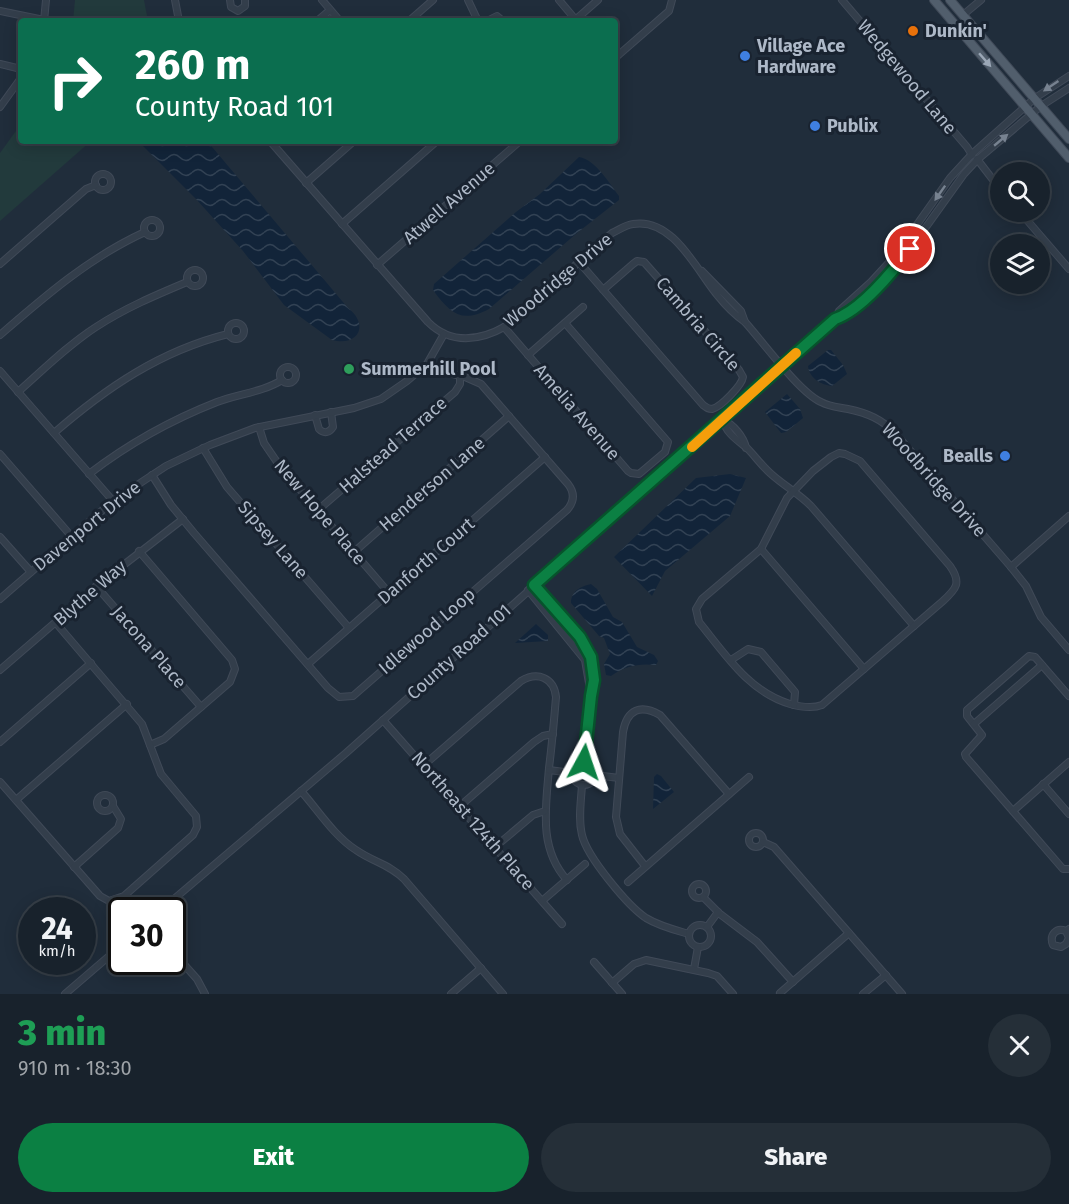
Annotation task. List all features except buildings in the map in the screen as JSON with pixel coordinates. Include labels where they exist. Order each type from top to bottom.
[{"type":"main road","points":[[934,0],[1069,158]]},
{"type":"main road","points":[[950,0],[1069,139]]},
{"type":"street","points":[[44,18],[46,0]]},
{"type":"street","points":[[175,0],[178,18]]},
{"type":"street","points":[[230,0],[231,7],[238,11],[245,6],[245,0]]},
{"type":"street","points":[[322,0],[337,18]]},
{"type":"street","points":[[412,18],[433,0]]},
{"type":"street","points":[[468,0],[477,18]]},
{"type":"street","points":[[559,0],[572,18]]},
{"type":"street","points":[[576,18],[598,0]]},
{"type":"street","points":[[618,55],[669,11],[672,0]]},
{"type":"street","name":"Wedgewood Lane","points":[[842,0],[972,154]]},
{"type":"street","points":[[963,15],[981,0]]},
{"type":"street","points":[[321,18],[330,10]]},
{"type":"street","points":[[0,11],[34,18]]},
{"type":"street","points":[[0,64],[18,68]]},
{"type":"street","name":"County Road 101","points":[[835,319],[839,311],[880,274],[951,178],[972,154],[1025,106],[1069,76]]},
{"type":"street","points":[[0,107],[18,82]]},
{"type":"street","name":"County Road 101","points":[[176,897],[383,720],[835,319],[843,316],[886,280],[964,174],[977,160],[1041,106],[1069,88]]},
{"type":"street","points":[[985,142],[978,153],[977,160],[990,176]]},
{"type":"street","points":[[274,144],[428,322],[444,334]]},
{"type":"street","points":[[306,183],[351,144]]},
{"type":"street","points":[[342,224],[434,144]]},
{"type":"street","name":"Atwell Avenue","points":[[377,265],[517,144]]},
{"type":"street","points":[[964,174],[971,163],[972,154]]},
{"type":"street","points":[[0,264],[86,189],[96,185]]},
{"type":"street","points":[[920,222],[926,226]]},
{"type":"street","points":[[1029,222],[1069,269]]},
{"type":"street","name":"Woodridge Drive","points":[[444,334],[456,338],[486,337],[504,327],[612,234],[631,224],[640,223],[658,227],[666,232],[699,269]]},
{"type":"street","points":[[0,335],[80,269],[145,232]]},
{"type":"street","name":"Cambria Circle","points":[[579,262],[603,290],[707,408],[715,408],[741,385],[743,377],[739,370],[644,262],[637,261],[603,290]]},
{"type":"street","name":"Woodbridge Drive","points":[[699,269],[719,297],[735,315],[745,322],[806,392],[819,402],[869,415],[884,422],[1011,567],[1026,586],[1041,617],[1069,650]]},
{"type":"street","points":[[880,274],[886,280]]},
{"type":"street","points":[[18,392],[72,344],[96,327],[128,308],[187,282]]},
{"type":"street","points":[[528,355],[583,307]]},
{"type":"street","name":"Amelia Avenue","points":[[504,327],[631,473],[642,472],[665,452],[668,442],[565,323]]},
{"type":"street","points":[[54,433],[103,393],[140,369],[185,348],[228,334]]},
{"type":"street","name":"Davenport Drive","points":[[0,599],[113,501],[152,475],[202,448],[259,427],[368,404],[381,399],[429,362],[444,334]]},
{"type":"street","name":"Idlewood Loop","points":[[152,475],[183,519],[334,695],[344,698],[353,696],[567,510],[572,501],[571,488],[481,384],[472,379],[441,371],[429,362]]},
{"type":"street","points":[[0,371],[113,501]]},
{"type":"street","name":"Halstead Terrace","points":[[318,510],[455,392],[460,384],[460,376]]},
{"type":"street","points":[[89,474],[131,444],[182,417],[282,380]]},
{"type":"street","points":[[315,415],[319,429],[325,432],[333,427],[331,412]]},
{"type":"street","name":"Henderson Lane","points":[[354,552],[509,416]]},
{"type":"street","points":[[723,420],[729,422],[745,441],[746,448],[771,475],[794,490],[811,506],[914,626]]},
{"type":"street","name":"New Hope Place","points":[[259,427],[270,453],[389,593]]},
{"type":"street","name":"Sipsey Lane","points":[[202,448],[227,487],[349,628]]},
{"type":"street","points":[[839,453],[846,454],[860,461],[951,566],[957,578],[955,589],[952,592],[822,705],[809,707],[795,705],[774,699],[755,687],[699,622],[696,609],[702,599],[761,549],[774,527],[782,506],[794,490],[831,457],[839,453]]},
{"type":"street","points":[[0,454],[72,537]]},
{"type":"street","name":"Danforth Court","points":[[308,664],[545,457]]},
{"type":"street","points":[[1011,567],[1069,516]]},
{"type":"street","name":"Blythe Way","points":[[0,670],[96,586],[183,519]]},
{"type":"street","points":[[0,537],[31,572]]},
{"type":"street","points":[[761,549],[864,669]]},
{"type":"street","points":[[139,551],[234,664],[234,674],[230,682],[164,739],[150,745]]},
{"type":"street","points":[[534,585],[585,643],[594,668],[584,762]]},
{"type":"street","name":"Jacona Place","points":[[96,586],[201,707]]},
{"type":"street","points":[[528,590],[585,660],[590,678],[591,696]]},
{"type":"street","points":[[0,782],[100,896],[109,901],[124,896],[196,832],[196,816],[161,774],[142,724],[56,622]]},
{"type":"street","points":[[731,660],[748,649],[761,652],[795,692],[795,705]]},
{"type":"street","points":[[1069,696],[1035,656],[1030,656],[967,710],[967,715],[981,733],[981,737],[966,752],[965,756],[1063,869],[1069,869]]},
{"type":"street","points":[[0,742],[91,663]]},
{"type":"street","points":[[974,724],[1042,665]]},
{"type":"street","points":[[424,765],[521,681],[532,675],[548,680],[556,691],[545,811],[546,832],[559,870],[567,880]]},
{"type":"street","points":[[16,800],[127,705]]},
{"type":"street","points":[[645,867],[620,834],[616,818],[625,722],[632,713],[640,709],[650,709],[660,715],[729,794]]},
{"type":"street","name":"Northeast 124th Place","points":[[383,720],[562,924]]},
{"type":"street","points":[[460,806],[543,735],[553,734]]},
{"type":"street","points":[[572,772],[578,764],[584,762],[591,765],[596,774]]},
{"type":"street","points":[[1013,811],[1069,762]]},
{"type":"street","points":[[549,770],[572,772]]},
{"type":"street","points":[[572,772],[574,779],[582,785]]},
{"type":"street","points":[[596,774],[619,778]]},
{"type":"street","points":[[582,785],[592,781],[596,774]]},
{"type":"street","points":[[628,882],[749,777]]},
{"type":"street","points":[[1044,784],[1069,814]]},
{"type":"street","points":[[582,785],[580,813],[582,836],[588,851],[598,865],[639,912],[657,923],[689,934]]},
{"type":"street","points":[[301,791],[349,845],[399,874],[503,994]]},
{"type":"street","points":[[74,867],[118,828],[121,819],[113,806]]},
{"type":"street","points":[[495,847],[533,815],[545,811]]},
{"type":"street","points":[[763,842],[774,847],[902,994]]},
{"type":"street","points":[[542,901],[585,864]]},
{"type":"street","points":[[703,897],[718,912],[757,942],[793,982]]},
{"type":"street","points":[[707,927],[718,912]]},
{"type":"street","points":[[698,925],[707,927],[711,933],[710,942],[698,947],[690,941],[689,934],[692,928],[698,925]]},
{"type":"street","points":[[780,993],[849,933]]},
{"type":"street","points":[[694,969],[698,947]]},
{"type":"street","points":[[65,994],[108,957]]},
{"type":"street","points":[[612,983],[634,964],[646,960],[717,976],[733,994]]},
{"type":"street","points":[[594,962],[622,994]]},
{"type":"street","points":[[186,967],[197,979],[205,994]]},
{"type":"street","points":[[451,994],[482,968]]},
{"type":"street","points":[[863,994],[885,975]]},
{"type":"green space","points":[[75,0],[144,0],[147,18],[73,18]]},
{"type":"green space","points":[[18,128],[18,144],[88,144],[0,221],[0,153]]},
{"type":"water","points":[[141,144],[210,144],[355,315],[359,327],[358,333],[349,340],[332,340],[284,305],[243,251],[196,199]]},
{"type":"water","points":[[579,157],[591,163],[602,173],[619,196],[619,200],[489,309],[471,316],[463,316],[445,305],[433,290],[434,284],[516,212],[540,194]]},
{"type":"water","points":[[831,350],[843,365],[847,374],[832,386],[816,380],[808,366]]},
{"type":"water","points":[[787,394],[800,409],[803,418],[786,432],[781,433],[765,412]]},
{"type":"water","points":[[730,474],[746,478],[730,516],[665,571],[652,596],[614,557],[696,478]]},
{"type":"water","points":[[591,584],[597,589],[613,617],[622,622],[637,647],[654,655],[658,661],[656,665],[632,666],[611,676],[606,675],[604,664],[610,654],[604,638],[599,636],[571,603],[577,590]]},
{"type":"water","points":[[536,624],[548,635],[548,641],[515,643]]},
{"type":"water","points":[[657,774],[674,792],[653,809],[654,777]]},
{"type":"slow traffic","points":[[692,447],[796,353]]},
{"type":"place","name":"Dunkin'","points":[[913,31]]},
{"type":"place","name":"Village Ace Hardware","points":[[745,56]]},
{"type":"place","name":"Publix","points":[[815,126]]},
{"type":"place","name":"Summerhill Pool","points":[[349,369]]},
{"type":"place","name":"Bealls","points":[[1005,456]]},
{"type":"route","points":[[584,762],[594,680],[591,657],[585,643],[571,625],[534,585],[835,319],[843,316],[877,289],[893,273],[910,249]]}]
